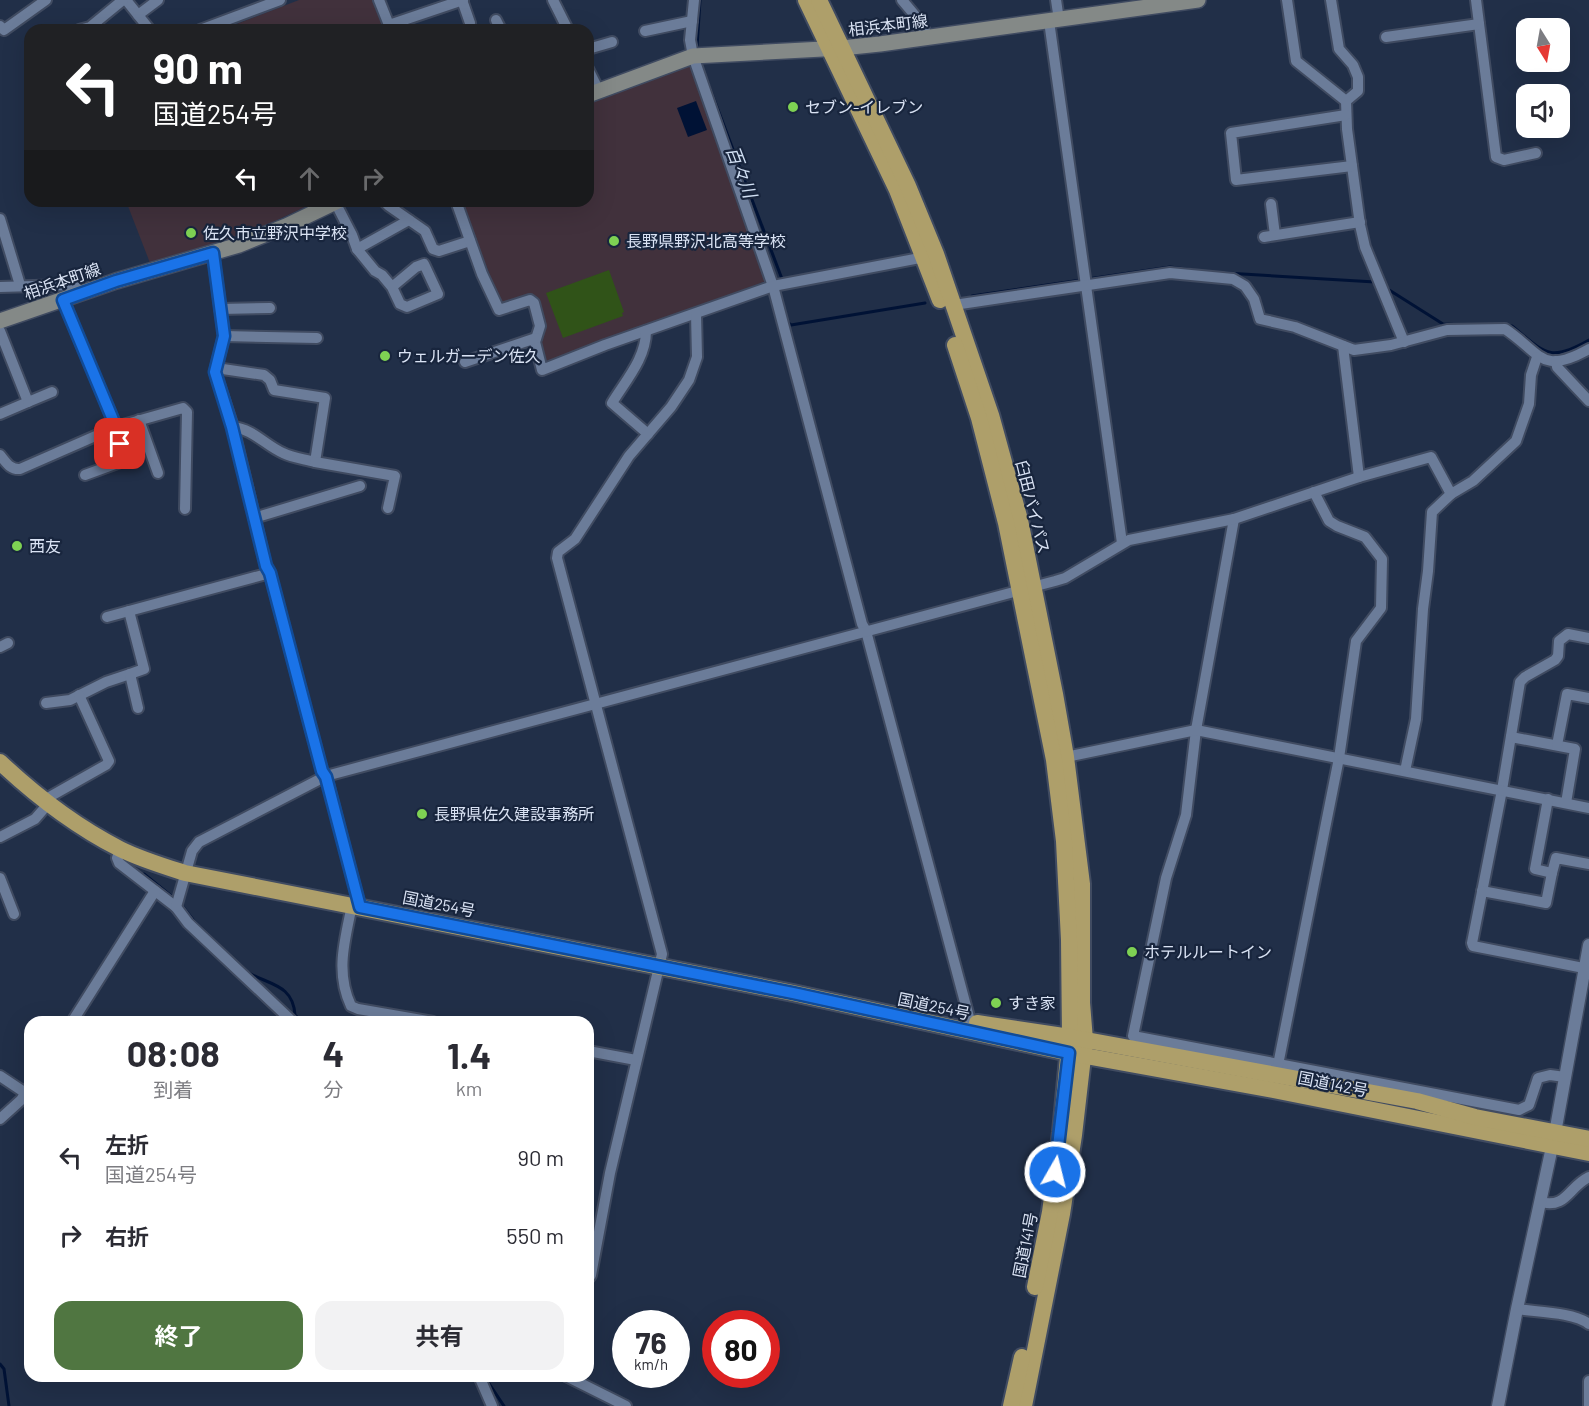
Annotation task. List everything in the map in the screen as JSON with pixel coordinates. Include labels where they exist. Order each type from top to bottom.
[{"type":"highway","name":"臼田バイパス","points":[[806,0],[836,49],[908,186],[936,254],[1000,446],[1020,520],[1027,588],[1054,760],[1064,841],[1077,1046]]},
{"type":"highway","name":"臼田バイパス","points":[[819,0],[836,49],[924,257],[979,418],[1006,523],[1027,588],[1066,757],[1082,884],[1082,1003],[1077,1046]]},
{"type":"highway","name":"国道254号","points":[[0,762],[46,802],[84,829],[120,849],[185,873],[658,967],[1077,1046]]},
{"type":"highway","name":"国道254号","points":[[793,993],[847,999],[970,1022],[1077,1046]]},
{"type":"highway","name":"国道142号","points":[[1077,1046],[1277,1070],[1417,1101],[1554,1139],[1589,1153]]},
{"type":"highway","name":"国道142号","points":[[1077,1046],[1273,1090],[1554,1139],[1589,1139]]},
{"type":"highway","name":"国道141号","points":[[1011,1406],[1050,1212],[1061,1132],[1077,1046]]},
{"type":"highway","name":"国道141号","points":[[1024,1406],[1062,1214],[1074,1135],[1077,1046]]},
{"type":"main road","name":"相浜本町線","points":[[594,93],[693,56],[836,49],[1198,0]]},
{"type":"main road","name":"相浜本町線","points":[[0,321],[213,253],[286,225],[325,207]]},
{"type":"street","points":[[0,26],[4,30],[46,0]]},
{"type":"street","points":[[94,24],[124,0],[145,24]]},
{"type":"street","points":[[138,15],[158,0]]},
{"type":"street","points":[[216,24],[280,0]]},
{"type":"street","points":[[379,0],[388,24]]},
{"type":"street","points":[[400,24],[463,0],[470,23]]},
{"type":"street","points":[[553,0],[565,24]]},
{"type":"street","points":[[694,0],[690,40],[693,56],[773,286],[970,1022]]},
{"type":"street","points":[[902,0],[918,19],[929,38]]},
{"type":"street","points":[[1056,0],[1054,20],[1086,285],[1122,543]]},
{"type":"street","points":[[1287,0],[1296,61],[1346,101]]},
{"type":"street","points":[[1331,0],[1339,49],[1353,65],[1358,77],[1358,91],[1346,101]]},
{"type":"street","points":[[1476,0],[1497,157],[1504,160],[1536,153]]},
{"type":"street","points":[[645,31],[692,21]]},
{"type":"street","points":[[1394,40],[1479,24]]},
{"type":"street","points":[[594,48],[612,42]]},
{"type":"street","points":[[1346,101],[1352,166],[1367,253],[1404,342]]},
{"type":"street","points":[[1346,115],[1231,133],[1236,180],[1352,166]]},
{"type":"street","points":[[1271,204],[1270,236],[1360,222]]},
{"type":"street","points":[[338,207],[357,249],[392,287],[400,304],[407,307],[438,294],[424,264],[416,267],[392,287]]},
{"type":"street","points":[[392,207],[424,231],[433,249],[439,251],[470,241]]},
{"type":"street","points":[[458,207],[499,310],[530,300],[534,303],[540,326],[535,342],[542,370],[773,286],[924,257]]},
{"type":"street","points":[[0,219],[20,285]]},
{"type":"street","points":[[357,249],[409,220]]},
{"type":"street","points":[[213,253],[224,336],[215,372],[232,427],[266,566],[270,573],[322,771],[326,777],[356,906],[341,968],[346,995],[351,1006],[358,1009],[398,1016]]},
{"type":"street","points":[[954,305],[1170,273],[1233,279],[1245,286],[1254,299],[1260,320],[1296,327],[1354,350],[1404,342],[1447,330],[1505,329],[1537,357],[1556,361],[1566,360],[1589,349]]},
{"type":"street","points":[[0,287],[75,286],[82,293]]},
{"type":"street","points":[[63,300],[126,460],[85,476]]},
{"type":"street","points":[[220,309],[270,308]]},
{"type":"street","points":[[594,1259],[610,1173],[662,954],[557,558],[558,552],[575,539],[629,456],[671,407],[689,380],[697,357],[696,314]]},
{"type":"street","points":[[0,331],[28,402]]},
{"type":"street","points":[[646,331],[646,344],[640,359],[612,403],[648,434]]},
{"type":"street","points":[[224,336],[317,338]]},
{"type":"street","points":[[465,362],[536,338]]},
{"type":"street","points":[[1343,346],[1359,477]]},
{"type":"street","points":[[1405,771],[1416,719],[1432,512],[1452,494],[1473,481],[1516,441],[1528,405],[1529,385],[1537,357]]},
{"type":"street","points":[[1556,361],[1557,367],[1589,401]]},
{"type":"street","points":[[216,368],[264,375],[270,380],[274,390],[325,398],[315,462]]},
{"type":"street","points":[[0,414],[51,392]]},
{"type":"street","points":[[0,455],[9,466],[20,469],[115,428],[183,408],[187,412],[185,509]]},
{"type":"street","points":[[139,420],[158,473]]},
{"type":"street","points":[[232,427],[250,432],[285,454],[315,462],[395,476],[388,508]]},
{"type":"street","points":[[176,907],[192,851],[199,842],[326,777],[1065,578],[1122,543],[1234,519],[1359,477],[1431,457],[1452,494]]},
{"type":"street","points":[[254,519],[360,486]]},
{"type":"street","points":[[1277,1070],[1339,758],[1356,641],[1381,608],[1382,559],[1365,537],[1337,526],[1329,520],[1314,492]]},
{"type":"street","points":[[1234,519],[1196,730],[1186,815],[1166,878],[1133,1036],[1277,1070],[1519,1110],[1529,1105],[1538,1078],[1550,1075],[1565,1077]]},
{"type":"street","points":[[107,617],[270,573]]},
{"type":"street","points":[[46,703],[70,700],[106,681],[144,669],[129,611]]},
{"type":"street","points":[[1587,969],[1473,946],[1472,943],[1502,790],[1520,682],[1555,660],[1558,656],[1559,641],[1568,634],[1589,638]]},
{"type":"street","points":[[130,674],[138,708]]},
{"type":"street","points":[[1557,745],[1567,694],[1589,698]]},
{"type":"street","points":[[0,837],[35,819],[46,802],[109,761],[79,695]]},
{"type":"street","points":[[1066,757],[1196,730],[1589,808]]},
{"type":"street","points":[[1511,737],[1575,749],[1566,803]]},
{"type":"street","points":[[1548,800],[1535,869],[1552,873]]},
{"type":"street","points":[[120,849],[117,858],[119,863],[176,907],[188,923],[287,1016]]},
{"type":"street","points":[[1482,891],[1546,903],[1556,858],[1589,864]]},
{"type":"street","points":[[0,878],[14,914]]},
{"type":"street","points":[[76,1016],[155,891]]},
{"type":"street","points":[[1498,1406],[1554,1139],[1587,969],[1589,945]]},
{"type":"street","points":[[594,1052],[636,1060]]},
{"type":"street","points":[[0,1076],[24,1089]]},
{"type":"street","points":[[0,1119],[24,1097]]},
{"type":"street","points":[[1540,1202],[1553,1204],[1559,1202],[1574,1186],[1589,1177]]},
{"type":"street","points":[[1517,1309],[1564,1315],[1583,1319],[1589,1324]]},
{"type":"street","points":[[1589,1381],[1589,1406]]},
{"type":"street","points":[[482,1382],[492,1406]]},
{"type":"street","points":[[578,1382],[626,1406]]},
{"type":"shaded area","points":[[299,0],[372,0],[382,24],[237,24]]},
{"type":"shaded area","name":"長野県野沢北高等学校","points":[[689,64],[766,281],[545,365],[540,340],[543,328],[535,295],[502,306],[463,207],[594,207],[594,102]]},
{"type":"shaded area","name":"佐久市立野沢中学校","points":[[128,207],[305,207],[215,244],[150,263]]},
{"type":"green space","points":[[609,270],[624,312],[623,316],[563,338],[546,293]]},
{"type":"water","points":[[696,101],[707,130],[688,137],[677,108]]},
{"type":"waterway","points":[[697,47],[700,0]]},
{"type":"waterway","name":"百々川","points":[[706,78],[782,279]]},
{"type":"waterway","points":[[972,296],[1170,267],[1193,270]]},
{"type":"waterway","points":[[1226,273],[1375,282]]},
{"type":"waterway","points":[[1386,288],[1443,324],[1465,325]]},
{"type":"waterway","points":[[786,321],[791,325],[925,303]]},
{"type":"waterway","points":[[1508,326],[1512,326],[1532,343],[1548,352],[1565,351],[1589,340]]},
{"type":"waterway","points":[[144,874],[175,899]]},
{"type":"waterway","points":[[180,903],[194,921],[218,944]]},
{"type":"waterway","points":[[247,972],[285,991],[290,997],[296,1016]]},
{"type":"waterway","points":[[0,1364],[4,1369],[9,1406]]},
{"type":"waterway","points":[[488,1382],[504,1406]]},
{"type":"place","name":"セブン-イレブン","points":[[793,107]]},
{"type":"place","name":"佐久市立野沢中学校","points":[[191,233]]},
{"type":"place","name":"長野県野沢北高等学校","points":[[614,241]]},
{"type":"place","name":"ウェルガーデン佐久","points":[[385,356]]},
{"type":"place","name":"西友","points":[[17,546]]},
{"type":"place","name":"長野県佐久建設事務所","points":[[422,814]]},
{"type":"place","name":"ホテルルートイン","points":[[1132,952]]},
{"type":"place","name":"すき家","points":[[996,1003]]},
{"type":"route","points":[[120,444],[113,429],[116,427],[63,300],[116,281],[213,253],[224,336],[215,372],[232,427],[266,566],[270,573],[360,907],[793,993],[1069,1053],[1055,1172]]}]
